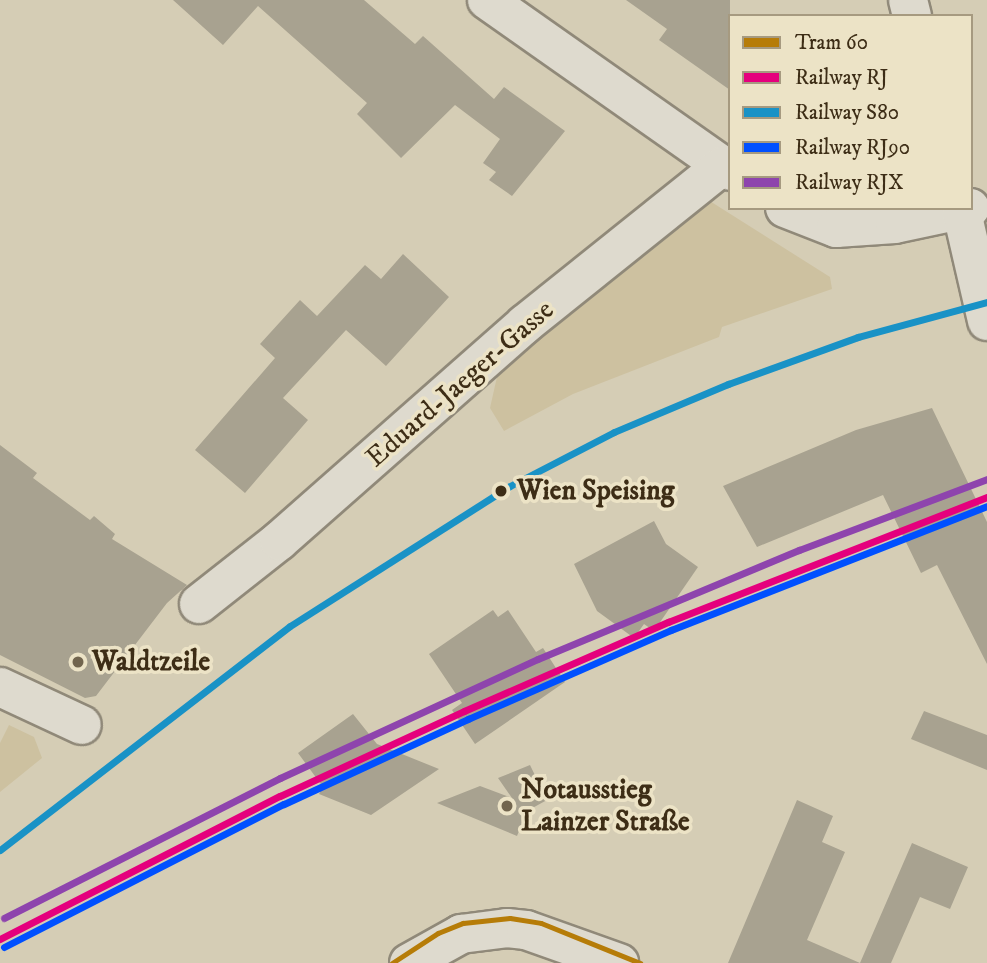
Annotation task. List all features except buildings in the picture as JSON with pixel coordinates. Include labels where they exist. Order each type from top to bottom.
[{"type":"street","points":[[487,0],[726,168]]},
{"type":"street","name":"Eduard-Jaeger-Gasse","points":[[199,604],[279,541],[526,324],[726,168]]},
{"type":"street","points":[[790,210],[836,228],[895,224],[961,210]]},
{"type":"street","points":[[970,210],[987,321]]},
{"type":"street","points":[[0,687],[82,725]]},
{"type":"street","points":[[415,958],[461,934],[507,928],[526,930],[619,963]]},
{"type":"shaded area","points":[[705,198],[830,277],[832,289],[722,327],[719,337],[573,394],[504,431],[490,408],[499,368]]},
{"type":"shaded area","points":[[9,725],[34,737],[42,758],[0,792],[0,743]]},
{"type":"tram line","name":"60","points":[[392,963],[438,933],[463,923],[510,918],[541,923],[640,963]]},
{"type":"rail line","name":"S80","points":[[0,850],[290,626],[508,487],[614,432],[728,384],[858,337],[987,302]]},
{"type":"rail line","name":"RJX","points":[[4,918],[280,778],[538,659],[799,550],[987,479]]},
{"type":"rail line","name":"RJ","points":[[0,939],[280,796],[464,711],[668,622],[987,497]]},
{"type":"rail line","name":"RJ90","points":[[4,947],[284,804],[468,719],[671,630],[987,506]]},
{"type":"place","name":"Wien Speising","points":[[501,491]]},
{"type":"place","name":"Waldtzeile","points":[[78,662]]},
{"type":"place","name":"Notausstieg Lainzer Straße","points":[[507,806]]}]
